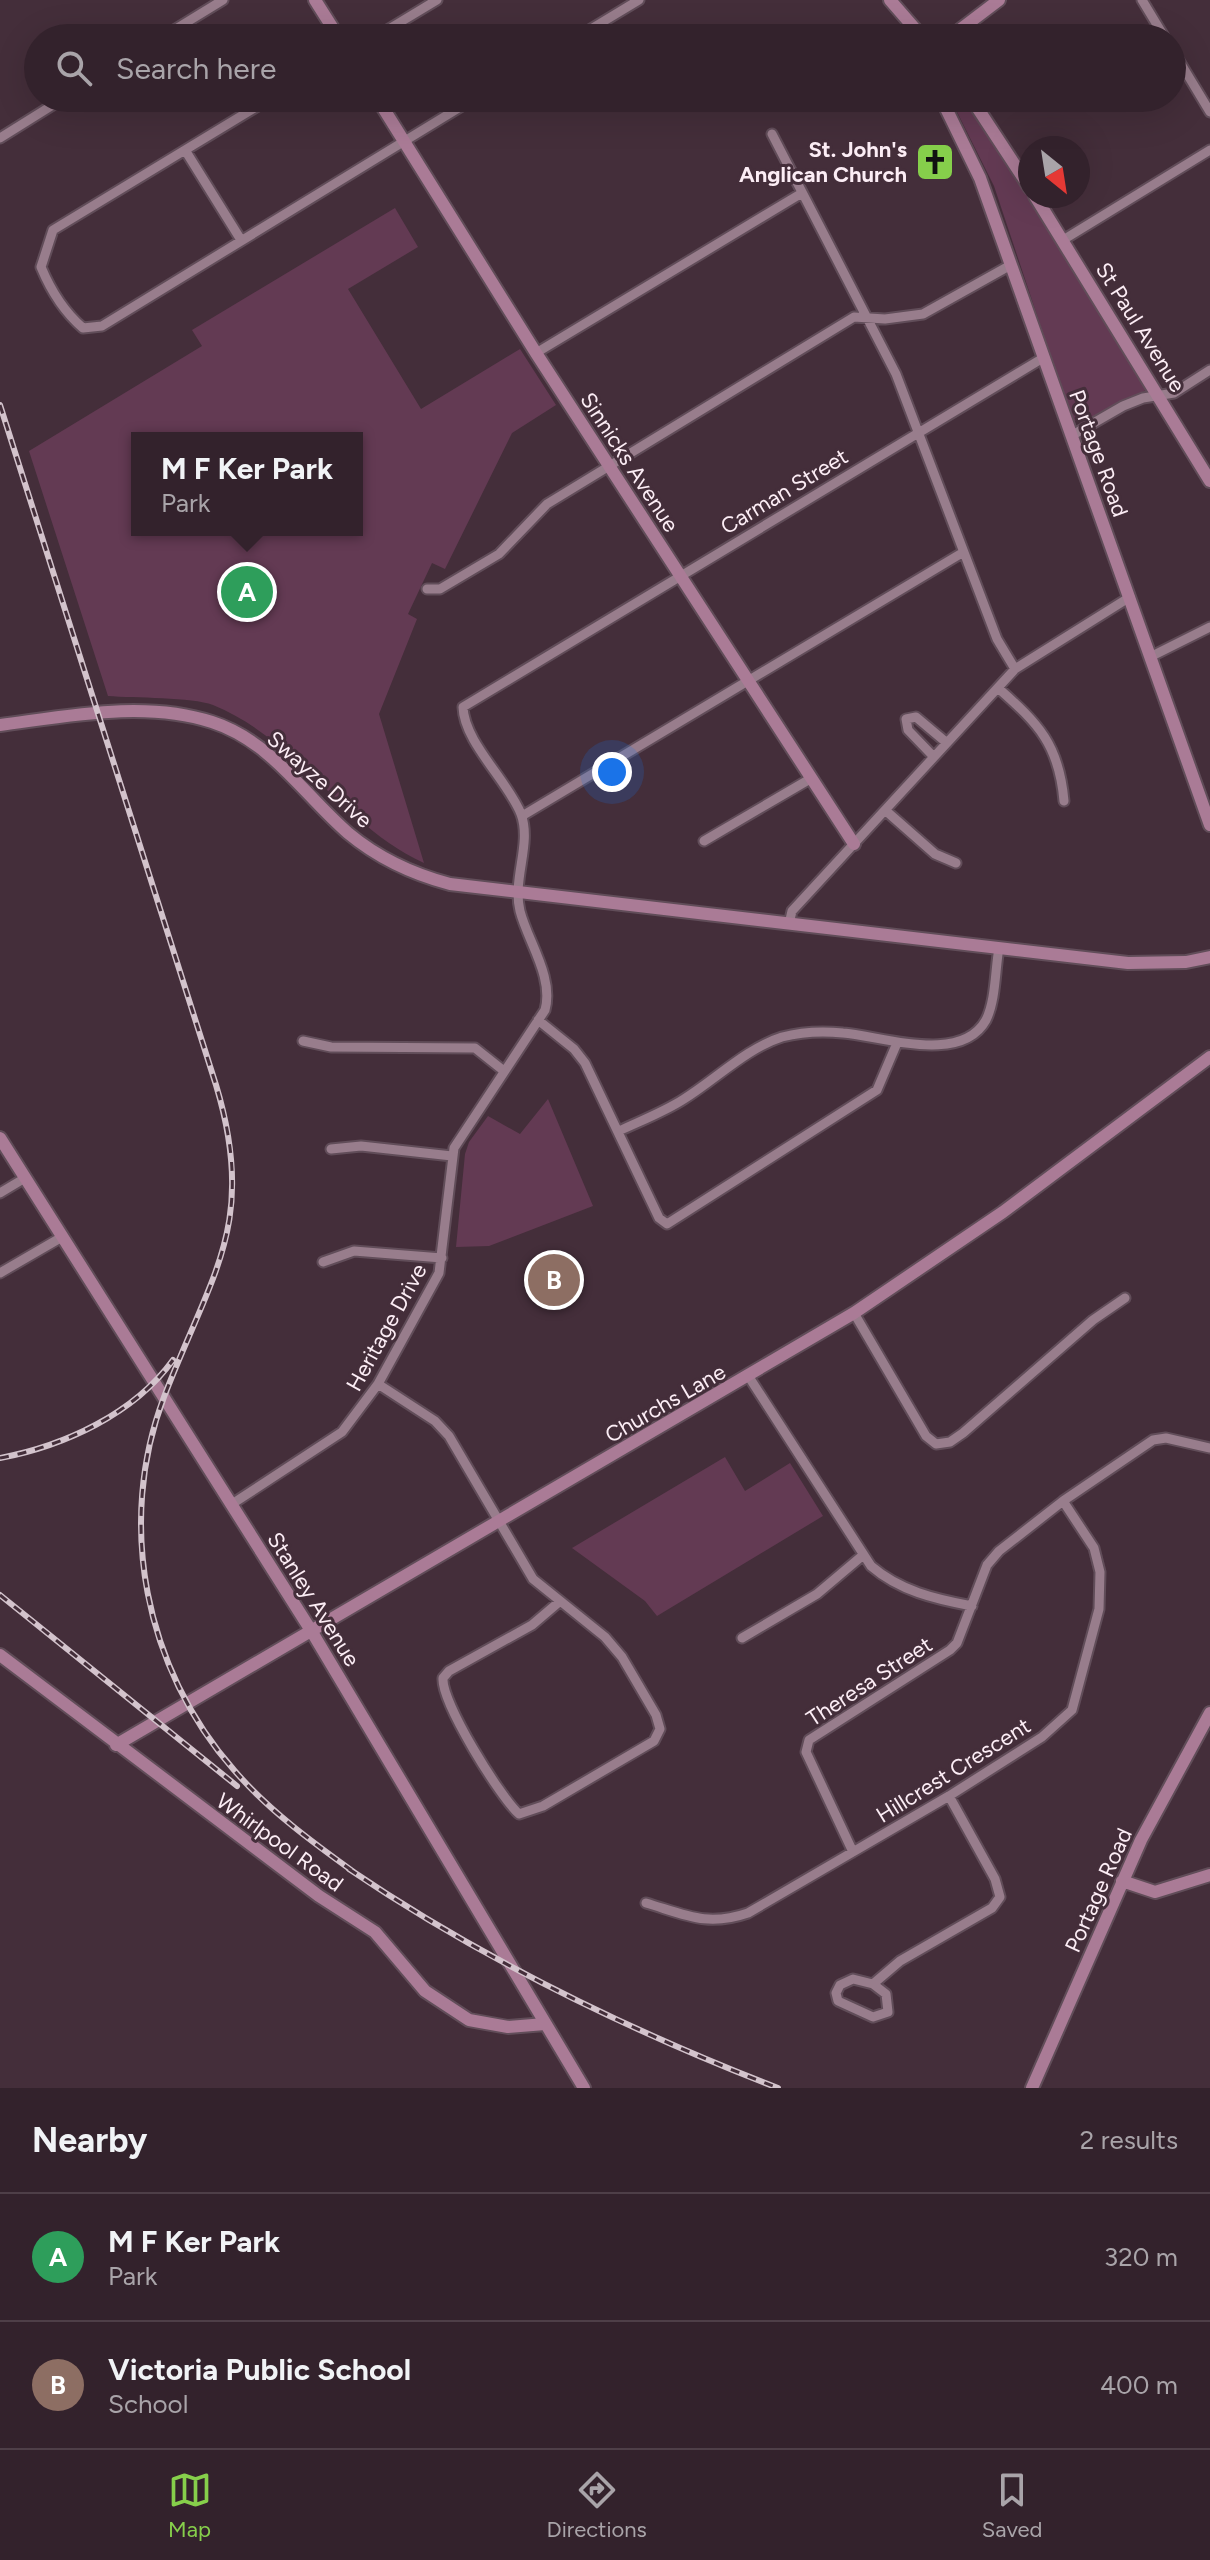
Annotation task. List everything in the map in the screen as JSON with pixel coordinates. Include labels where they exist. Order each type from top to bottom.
[{"type":"street","points":[[184,24],[223,0]]},
{"type":"street","points":[[315,0],[330,24]]},
{"type":"street","points":[[397,24],[437,0]]},
{"type":"street","points":[[599,24],[639,0]]},
{"type":"street","points":[[890,0],[911,24]]},
{"type":"street","points":[[967,24],[999,0]]},
{"type":"street","points":[[1142,0],[1157,24]]},
{"type":"street","points":[[1186,72],[1210,112]]},
{"type":"street","points":[[0,138],[42,112]]},
{"type":"street","points":[[248,112],[53,230],[41,267],[52,293],[83,328],[102,326],[452,112]]},
{"type":"street","name":"Sinnicks Avenue","points":[[386,112],[536,353],[854,844]]},
{"type":"street","name":"Portage Road","points":[[948,112],[980,178],[1210,825]]},
{"type":"street","points":[[980,112],[1018,170]]},
{"type":"street","points":[[772,134],[896,374],[962,553],[997,639],[1015,669]]},
{"type":"street","points":[[185,150],[241,240]]},
{"type":"street","points":[[1063,240],[1210,150]]},
{"type":"street","points":[[536,353],[802,193]]},
{"type":"street","name":"St Paul Avenue","points":[[1043,208],[1210,481]]},
{"type":"street","points":[[427,589],[440,589],[499,554],[547,504],[854,317],[885,319],[923,314],[1009,266]]},
{"type":"street","name":"Carman Street","points":[[522,816],[463,716],[463,707],[1043,358]]},
{"type":"street","points":[[1071,436],[1123,406],[1174,393],[1210,370]]},
{"type":"street","points":[[517,895],[522,816],[962,553]]},
{"type":"street","points":[[789,924],[792,911],[1015,669],[1130,597]]},
{"type":"street","points":[[1152,656],[1210,627]]},
{"type":"street","points":[[998,688],[1045,732],[1062,779],[1064,801]]},
{"type":"street","name":"Swayze Drive","points":[[0,725],[134,712],[213,722],[270,755],[362,844],[419,876],[517,895],[1128,963],[1186,962],[1210,957]]},
{"type":"street","points":[[933,756],[908,730],[906,719],[916,717],[947,743]]},
{"type":"street","points":[[704,841],[810,779]]},
{"type":"street","points":[[885,810],[935,854],[956,863]]},
{"type":"street","name":"Heritage Drive","points":[[232,1504],[342,1432],[378,1384],[430,1293],[442,1258],[454,1148],[538,1020],[548,998],[517,895]]},
{"type":"street","points":[[619,1131],[682,1101],[756,1050],[782,1037],[809,1032],[843,1033],[897,1043],[950,1044],[980,1028],[987,1017],[999,948]]},
{"type":"street","points":[[538,1020],[579,1055],[619,1131],[659,1218],[667,1224],[877,1090],[897,1043]]},
{"type":"street","points":[[303,1041],[331,1047],[475,1048],[504,1071]]},
{"type":"street","name":"Churchs Lane","points":[[116,1745],[500,1524],[854,1313],[1003,1212],[1210,1057]]},
{"type":"street","name":"Stanley Avenue","points":[[0,1138],[312,1632],[584,2088]]},
{"type":"street","points":[[331,1149],[361,1146],[452,1156]]},
{"type":"street","points":[[0,1193],[25,1178]]},
{"type":"street","points":[[0,1273],[62,1237]]},
{"type":"street","points":[[323,1262],[354,1251],[442,1258]]},
{"type":"street","points":[[854,1313],[926,1436],[936,1444],[950,1442],[963,1433],[1093,1320],[1125,1298]]},
{"type":"street","points":[[749,1377],[862,1556],[887,1580],[972,1606]]},
{"type":"street","points":[[378,1384],[435,1421],[449,1436],[533,1579],[605,1637],[622,1657],[656,1715],[660,1729],[654,1741],[538,1808],[519,1814],[503,1793],[444,1693],[443,1678],[449,1671],[532,1625],[559,1602]]},
{"type":"street","name":"Theresa Street","points":[[853,1852],[806,1752],[809,1740],[950,1650],[957,1643],[987,1565],[999,1551],[1063,1501],[1153,1440],[1166,1438],[1210,1448]]},
{"type":"street","name":"Hillcrest Crescent","points":[[646,1903],[705,1921],[722,1922],[748,1913],[949,1796],[1042,1737],[1072,1710],[1099,1609],[1100,1572],[1094,1548],[1063,1501]]},
{"type":"street","points":[[742,1638],[817,1594],[862,1556]]},
{"type":"street","name":"Whirlpool Road","points":[[0,1655],[319,1896],[375,1932],[425,1991],[469,2020],[508,2027],[545,2024]]},
{"type":"street","name":"Portage Road","points":[[1032,2088],[1122,1881],[1210,1713]]},
{"type":"street","points":[[873,1984],[886,1994],[890,2004],[888,2012],[880,2017],[873,2017],[838,2001],[836,1993],[844,1981],[873,1984],[900,1961],[992,1908],[1000,1897],[994,1879],[949,1796]]},
{"type":"street","points":[[1122,1881],[1155,1892],[1210,1875]]},
{"type":"shaded area","points":[[957,112],[973,112],[987,129],[1018,179],[1018,208],[1036,208],[1146,384],[1146,390],[1084,424],[1072,420],[994,186]]},
{"type":"shaded area","points":[[395,208],[418,247],[348,289],[421,409],[520,349],[556,405],[512,433],[445,569],[432,563],[408,614],[417,619],[379,714],[424,863],[369,828],[296,760],[243,720],[204,702],[108,696],[29,451],[202,346],[192,330]]},
{"type":"shaded area","points":[[548,1099],[593,1206],[489,1246],[456,1247],[465,1154],[469,1142],[488,1116],[520,1134]]},
{"type":"shaded area","points":[[725,1457],[745,1491],[790,1463],[823,1516],[657,1616],[645,1601],[572,1548]]},
{"type":"railway","points":[[0,405],[216,1085],[228,1133],[232,1175],[230,1212],[223,1247],[164,1397],[150,1445],[142,1494],[142,1544],[148,1593],[160,1641],[179,1687],[203,1730],[234,1770],[262,1799],[358,1875]]},
{"type":"railway","points":[[0,1458],[49,1445],[96,1425],[139,1396],[173,1360]]},
{"type":"railway","points":[[0,1595],[237,1786]]},
{"type":"railway","points":[[349,1869],[504,1963],[611,2017],[778,2088]]},
{"type":"place","name":"St. John's Anglican Church","points":[[935,162]]},
{"type":"place","name":"M F Ker Park","points":[[247,592]]},
{"type":"place","name":"Victoria Public School","points":[[554,1280]]}]
